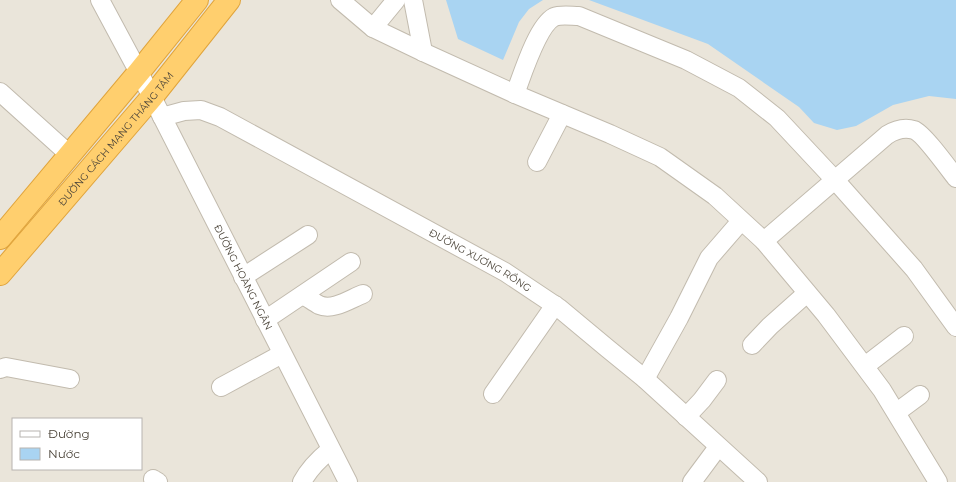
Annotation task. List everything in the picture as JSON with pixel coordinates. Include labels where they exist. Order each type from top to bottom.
[{"type":"highway","points":[[0,238],[139,72],[197,0]]},
{"type":"highway","name":"ĐƯỜNG CÁCH MẠNG THÁNG TÁM","points":[[0,274],[152,97],[229,0]]},
{"type":"street","name":"ĐƯỜNG HOÀNG NGÂN","points":[[100,0],[152,97],[330,450],[348,482]]},
{"type":"street","points":[[340,0],[373,28],[515,94],[660,157],[715,196],[764,241],[826,315],[865,366],[897,412],[938,482]]},
{"type":"street","points":[[373,28],[396,0]]},
{"type":"street","points":[[413,0],[423,52]]},
{"type":"street","points":[[515,94],[537,37],[554,17],[566,15],[579,16],[686,60],[739,88],[777,118],[835,180],[914,269],[956,327]]},
{"type":"street","points":[[0,92],[70,155]]},
{"type":"street","name":"ĐƯỜNG XƯƠNG RỒNG","points":[[162,117],[184,111],[201,110],[220,117],[506,272],[555,305],[645,380],[758,482]]},
{"type":"street","points":[[537,162],[562,114]]},
{"type":"street","points":[[764,241],[887,135],[897,129],[915,130],[928,143],[956,178]]},
{"type":"street","points":[[645,380],[679,318],[709,258],[741,221]]},
{"type":"street","points":[[243,277],[308,235]]},
{"type":"street","points":[[265,320],[351,262]]},
{"type":"street","points":[[752,345],[770,326],[808,293]]},
{"type":"street","points":[[302,295],[321,306],[328,307],[338,305],[362,294]]},
{"type":"street","points":[[493,394],[555,305]]},
{"type":"street","points":[[865,366],[904,336]]},
{"type":"street","points":[[221,387],[282,354]]},
{"type":"street","points":[[0,369],[6,367],[70,379]]},
{"type":"street","points":[[686,417],[702,400],[717,380]]},
{"type":"street","points":[[897,412],[920,395]]},
{"type":"street","points":[[692,482],[718,447]]},
{"type":"street","points":[[302,482],[306,474],[318,460],[330,450]]},
{"type":"shaded area","points":[[0,0],[956,0],[956,482],[0,482]]},
{"type":"water","points":[[446,0],[543,0],[529,9],[519,22],[503,60],[458,39]]},
{"type":"water","points":[[589,0],[956,0],[956,99],[929,96],[893,105],[856,126],[837,130],[814,123],[799,107],[708,44]]}]
